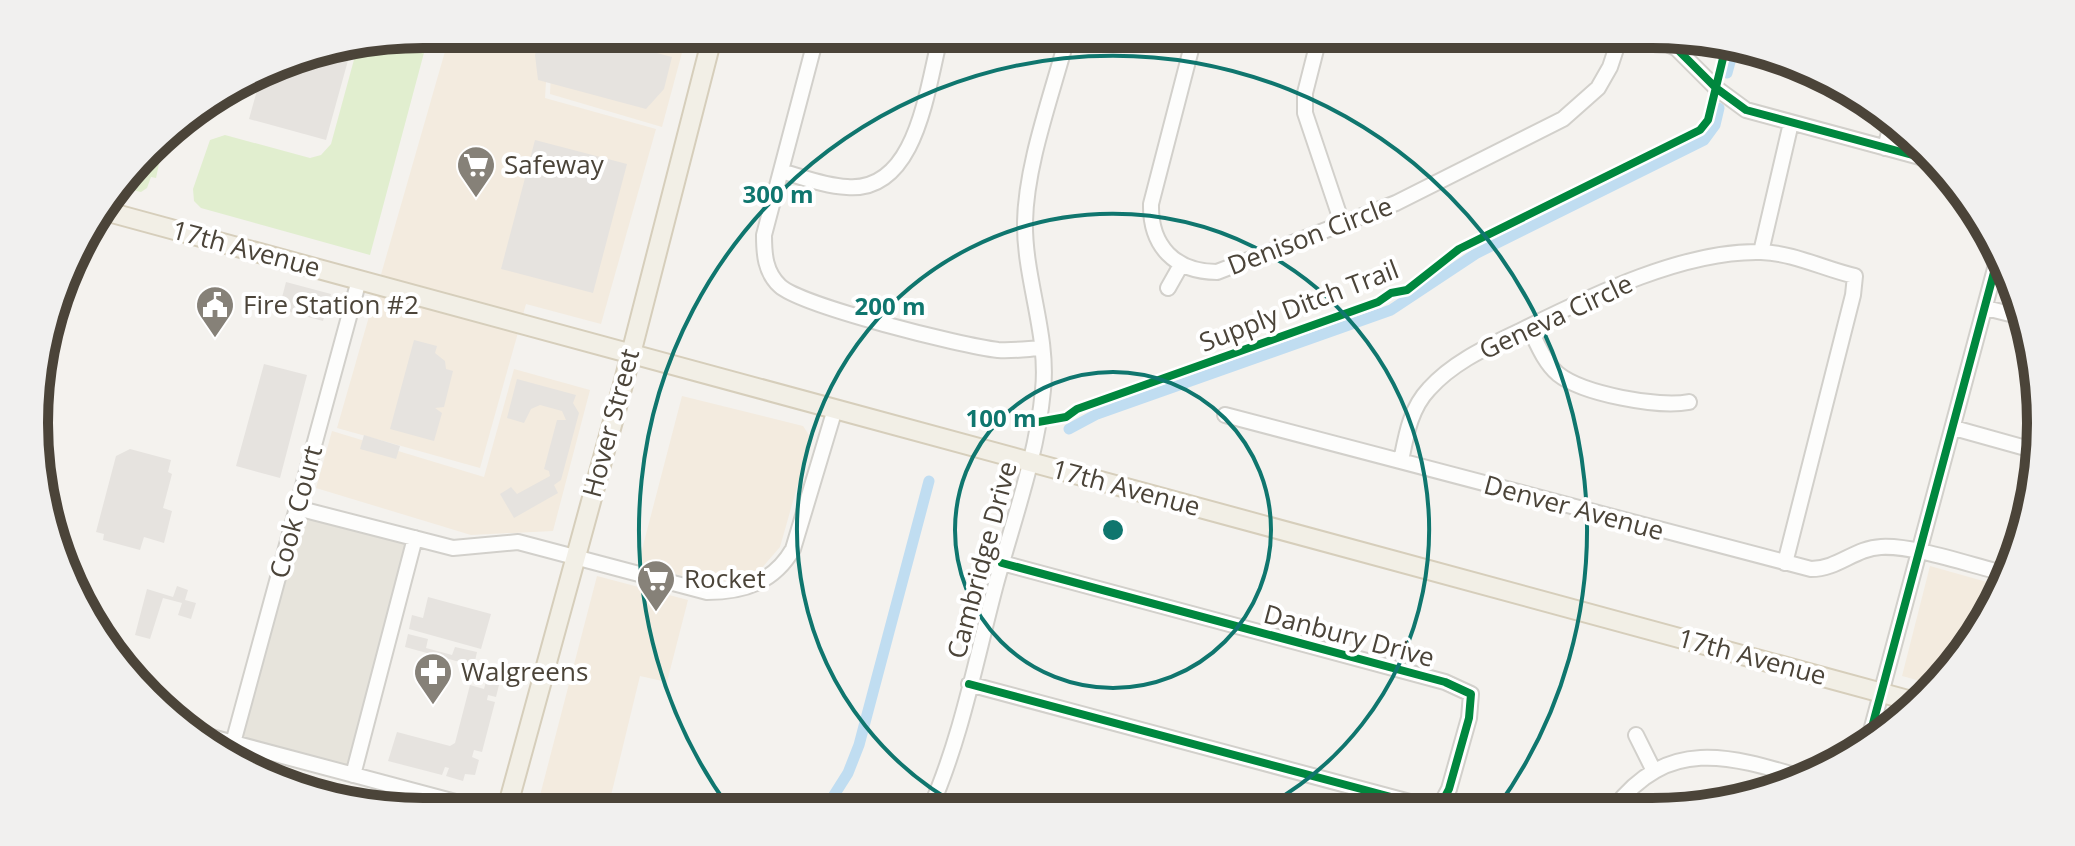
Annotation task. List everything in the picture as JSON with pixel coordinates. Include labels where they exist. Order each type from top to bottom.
[{"type":"main road","name":"Hover Street","points":[[510,798],[631,354],[709,48]]},
{"type":"main road","name":"17th Avenue","points":[[112,213],[1905,699]]},
{"type":"street","points":[[813,48],[764,235],[764,254],[771,276],[789,294],[802,301],[976,346],[1013,350],[1041,348]]},
{"type":"street","points":[[781,171],[846,187],[880,181],[894,171],[910,146],[937,48]]},
{"type":"street","name":"Cambridge Drive","points":[[935,798],[1002,563],[1029,461],[1043,389],[1041,348],[1026,258],[1027,193],[1064,48]]},
{"type":"street","points":[[1168,288],[1181,265],[1163,251],[1154,235],[1151,204],[1191,48]]},
{"type":"street","points":[[1316,48],[1305,93],[1305,113],[1342,223]]},
{"type":"street","name":"Denison Circle","points":[[1181,265],[1217,272],[1396,203],[1563,119],[1598,88],[1616,48]]},
{"type":"street","points":[[1677,49],[1716,88],[1746,110],[1915,156]]},
{"type":"street","points":[[1761,252],[1791,123]]},
{"type":"street","points":[[1885,148],[1889,133]]},
{"type":"street","name":"Geneva Circle","points":[[1401,461],[1408,426],[1427,390],[1467,358],[1625,282],[1696,262],[1761,252],[1855,276],[1846,330],[1785,563]]},
{"type":"street","points":[[1873,726],[1995,272]]},
{"type":"street","name":"Cook Court","points":[[233,743],[359,280]]},
{"type":"street","points":[[1986,308],[2011,314]]},
{"type":"street","points":[[1529,327],[1548,364],[1575,384],[1655,404],[1669,406],[1689,402]]},
{"type":"street","points":[[297,508],[453,548],[518,542],[707,592],[730,592],[763,581],[785,562],[793,549],[835,409]]},
{"type":"street","name":"Denver Avenue","points":[[1225,415],[1785,563],[1823,569],[1879,547],[1996,571]]},
{"type":"street","points":[[1954,428],[2026,448]]},
{"type":"street","points":[[353,775],[415,538]]},
{"type":"street","name":"Danbury Drive","points":[[1002,563],[1445,682],[1471,694],[1469,718],[1444,798]]},
{"type":"street","name":"Danbury Drive","points":[[969,684],[1395,798]]},
{"type":"street","points":[[1636,735],[1653,769]]},
{"type":"street","points":[[223,740],[440,798]]},
{"type":"street","points":[[1622,798],[1635,782],[1653,769],[1675,760],[1725,757],[1786,773]]},
{"type":"shaded area","points":[[446,48],[548,48],[545,98],[656,129],[601,324],[526,304],[480,468],[337,428]]},
{"type":"shaded area","points":[[537,48],[638,48],[672,57],[664,89],[646,109],[538,80]]},
{"type":"shaded area","points":[[552,48],[683,48],[662,127],[550,94]]},
{"type":"shaded area","points":[[349,55],[326,140],[249,119],[258,87],[302,68]]},
{"type":"shaded area","points":[[535,140],[627,164],[593,293],[501,269]]},
{"type":"shaded area","points":[[286,282],[331,294],[323,321],[279,309]]},
{"type":"shaded area","points":[[414,340],[437,346],[435,353],[445,361],[446,369],[453,371],[444,407],[435,408],[442,413],[434,441],[390,429]]},
{"type":"shaded area","points":[[264,364],[307,375],[280,478],[236,466]]},
{"type":"shaded area","points":[[514,369],[590,390],[553,531],[471,535],[316,488],[332,431],[484,477]]},
{"type":"shaded area","points":[[517,379],[576,395],[573,403],[579,413],[561,480],[554,485],[558,493],[514,518],[500,494],[511,487],[517,494],[550,476],[549,471],[544,469],[557,420],[566,420],[562,411],[540,405],[531,409],[524,423],[507,418]]},
{"type":"shaded area","points":[[682,396],[803,426],[811,438],[780,547],[760,570],[743,580],[707,582],[638,565]]},
{"type":"shaded area","points":[[364,435],[400,446],[396,459],[360,449]]},
{"type":"shaded area","points":[[130,449],[171,460],[168,472],[172,474],[163,508],[172,511],[164,543],[144,537],[140,550],[103,540],[104,534],[96,532],[116,456]]},
{"type":"shaded area","points":[[299,513],[411,541],[351,771],[238,741]]},
{"type":"shaded area","points":[[1930,566],[1991,583],[1964,631],[1923,682],[1902,676]]},
{"type":"shaded area","points":[[597,576],[688,600],[667,682],[640,676],[610,798],[539,798]]},
{"type":"shaded area","points":[[177,586],[188,590],[185,600],[196,603],[191,619],[178,615],[182,603],[163,598],[150,639],[135,635],[147,589],[173,597]]},
{"type":"shaded area","points":[[428,597],[491,614],[481,649],[409,629],[412,615],[423,618]]},
{"type":"shaded area","points":[[408,634],[428,639],[426,648],[452,655],[455,647],[477,652],[475,661],[503,669],[496,697],[488,695],[487,700],[495,702],[482,752],[474,750],[472,757],[479,760],[475,775],[465,774],[463,781],[446,776],[449,768],[445,767],[442,775],[388,761],[397,732],[450,746],[455,743],[470,685],[484,689],[489,670],[405,647]]},
{"type":"green space","points":[[425,48],[370,255],[201,208],[194,201],[193,189],[210,140],[225,135],[310,158],[321,155],[331,144],[356,54]]},
{"type":"green space","points":[[161,155],[156,178],[151,177],[147,188],[141,192],[130,189]]},
{"type":"waterway","points":[[1727,73],[1731,57]]},
{"type":"waterway","points":[[1069,429],[1097,414],[1391,310],[1477,253],[1704,140],[1715,125],[1719,108]]},
{"type":"waterway","points":[[832,798],[848,773],[859,745],[929,481]]},
{"type":"cycle path","points":[[1677,49],[1716,88],[1746,110],[1914,156]]},
{"type":"cycle path","name":"Supply Ditch Trail","points":[[1038,422],[1066,417],[1077,409],[1378,302],[1391,293],[1407,290],[1459,249],[1700,130],[1708,120],[1724,55]]},
{"type":"cycle path","points":[[1872,726],[1994,271]]},
{"type":"cycle path","points":[[1002,563],[1445,682],[1471,694],[1469,718],[1444,798]]},
{"type":"cycle path","points":[[969,684],[1395,798]]},
{"type":"place","name":"Safeway","points":[[476,199]]},
{"type":"place","name":"Fire Station #2","points":[[215,339]]},
{"type":"place","name":"Rocket","points":[[656,613]]},
{"type":"place","name":"Walgreens","points":[[433,706]]}]
